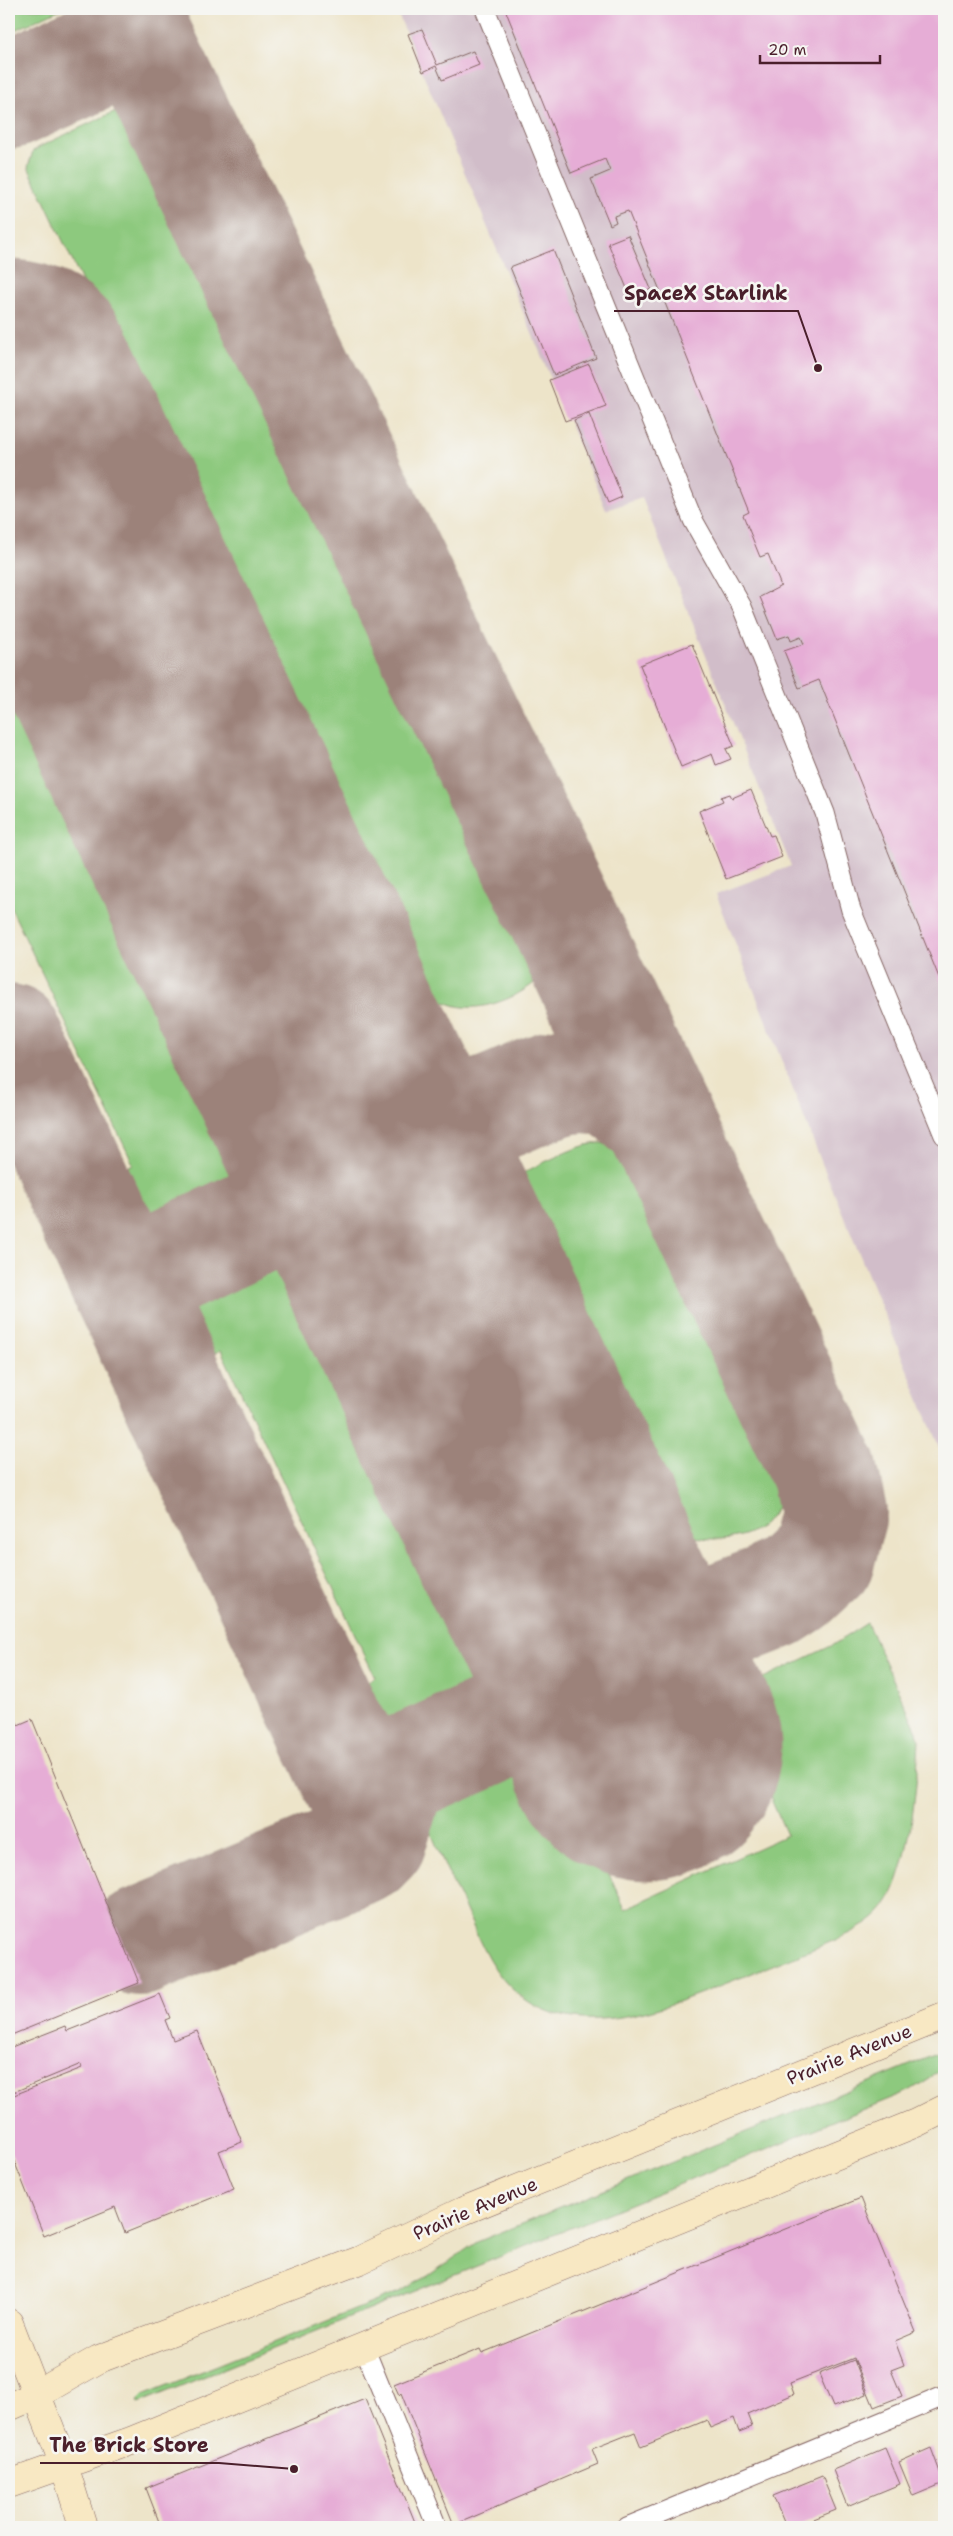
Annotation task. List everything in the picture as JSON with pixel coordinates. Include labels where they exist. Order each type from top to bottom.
[{"type":"main road","name":"Prairie Avenue","points":[[9,2407],[36,2395],[99,2359],[360,2260],[463,2211],[944,2016]]},
{"type":"main road","points":[[9,2484],[131,2441],[916,2123],[944,2109]]},
{"type":"main road","points":[[9,2323],[64,2465],[83,2527]]},
{"type":"lane","points":[[485,9],[692,520],[742,607],[825,812],[851,910],[944,1136]]},
{"type":"lane","points":[[364,2347],[437,2527]]},
{"type":"lane","points":[[627,2527],[944,2396]]},
{"type":"shaded area","points":[[396,9],[944,9],[944,1459],[823,1166],[716,894],[791,866],[642,498],[606,510]]},
{"type":"green space","points":[[9,9],[61,9],[9,33]]},
{"type":"green space","points":[[123,110],[136,117],[144,128],[537,959],[539,970],[534,983],[505,1000],[494,1004],[471,1007],[460,1007],[450,1004],[437,998],[406,967],[28,167],[33,151],[41,146],[116,111]]},
{"type":"green space","points":[[9,661],[236,1140],[261,1131],[264,1157],[255,1174],[237,1188],[183,1214],[167,1216],[157,1214],[149,1210],[134,1197],[121,1170],[133,1164],[9,904]]},
{"type":"green space","points":[[601,1143],[615,1148],[625,1156],[641,1178],[782,1477],[780,1499],[771,1516],[758,1528],[742,1536],[723,1539],[683,1534],[658,1522],[636,1501],[623,1482],[648,1471],[526,1219],[506,1227],[500,1214],[499,1203],[502,1193],[515,1178],[573,1149]]},
{"type":"green space","points":[[289,1251],[301,1255],[310,1261],[325,1278],[307,1287],[477,1651],[500,1641],[507,1656],[507,1666],[504,1675],[499,1684],[484,1700],[427,1726],[409,1729],[399,1728],[384,1721],[372,1708],[361,1685],[375,1677],[221,1350],[206,1358],[194,1331],[192,1313],[196,1302],[203,1292],[226,1275],[240,1268],[277,1252]]},
{"type":"green space","points":[[867,1623],[917,1731],[919,1740],[914,1806],[905,1856],[890,1899],[879,1913],[852,1932],[833,1941],[673,2003],[645,2012],[616,2018],[588,2019],[560,2015],[534,2005],[510,1987],[495,1969],[484,1949],[432,1835],[432,1809],[440,1792],[445,1787],[484,1768],[514,1757],[528,1755],[541,1757],[552,1763],[559,1770],[568,1785],[625,1909],[787,1835],[725,1696],[831,1646]]},
{"type":"green space","points":[[944,2051],[944,2069],[909,2091],[144,2401],[138,2403],[137,2401],[143,2395],[399,2292],[428,2276],[477,2242]]},
{"type":"building","points":[[505,9],[944,9],[944,990],[819,680],[799,688],[784,651],[804,644],[801,637],[791,641],[789,635],[777,639],[760,597],[781,586],[768,554],[760,557],[743,515],[749,512],[628,211],[614,216],[616,222],[610,225],[591,179],[610,171],[605,159],[571,173]]},
{"type":"building","points":[[422,29],[437,65],[473,51],[479,65],[442,80],[436,66],[423,72],[408,34]]},
{"type":"building","points":[[628,235],[651,289],[631,298],[608,243]]},
{"type":"building","points":[[553,250],[596,358],[554,375],[510,267]]},
{"type":"building","points":[[589,364],[606,406],[565,421],[549,380]]},
{"type":"building","points":[[589,414],[622,497],[608,503],[574,420]]},
{"type":"building","points":[[692,644],[734,746],[726,749],[731,759],[716,765],[712,754],[681,767],[640,665]]},
{"type":"building","points":[[751,790],[770,836],[774,835],[782,857],[726,879],[699,811],[723,801],[721,797],[730,794],[732,798]]},
{"type":"building","points":[[9,1702],[18,1725],[32,1719],[139,1983],[9,2036]]},
{"type":"building","points":[[160,1994],[170,2018],[165,2020],[173,2040],[197,2031],[242,2142],[219,2151],[234,2189],[125,2233],[115,2207],[44,2236],[9,2148],[9,2097],[82,2068],[81,2064],[9,2094],[9,2048],[65,2026],[67,2031]]},
{"type":"building","points":[[861,2198],[916,2332],[895,2341],[904,2365],[891,2370],[902,2396],[874,2407],[854,2358],[790,2383],[794,2394],[747,2414],[752,2427],[739,2432],[734,2418],[710,2428],[707,2420],[641,2447],[635,2432],[592,2449],[598,2464],[454,2525],[401,2393],[399,2395],[394,2384],[480,2349],[482,2353]]},
{"type":"building","points":[[854,2360],[867,2394],[833,2407],[819,2374]]},
{"type":"building","points":[[365,2399],[417,2527],[161,2527],[146,2488]]},
{"type":"building","points":[[885,2448],[900,2484],[847,2506],[833,2470]]},
{"type":"building","points":[[931,2448],[944,2483],[913,2496],[899,2462]]},
{"type":"building","points":[[822,2476],[836,2510],[794,2527],[786,2527],[773,2496]]},
{"type":"taxiway","points":[[125,9],[583,961],[824,1471],[833,1513],[821,1558],[794,1583],[774,1596],[705,1623],[659,1623],[617,1609],[586,1585],[552,1544],[573,1617],[575,1638],[573,1658],[564,1678],[548,1697],[524,1716],[403,1769],[377,1769],[359,1763],[345,1749],[331,1727]]},
{"type":"taxiway","points":[[9,95],[111,50],[128,50],[150,62]]},
{"type":"taxiway","points":[[9,1038],[367,1805],[371,1826],[363,1849]]},
{"type":"taxiway","points":[[97,1225],[116,1251],[131,1262],[150,1266],[163,1265],[292,1204],[316,1184],[333,1149],[335,1107],[322,1059],[351,1084],[371,1097],[394,1108],[429,1119],[445,1119],[477,1114],[554,1084],[569,1080],[585,1079],[601,1081],[624,1090],[659,1121]]},
{"type":"taxiway","points":[[140,1942],[363,1849],[373,1839],[390,1782]]},
{"type":"runway","points":[[9,394],[647,1746]]},
{"type":"place","name":"SpaceX Starlink","points":[[818,368]]},
{"type":"place","name":"The Brick Store","points":[[294,2469]]}]
